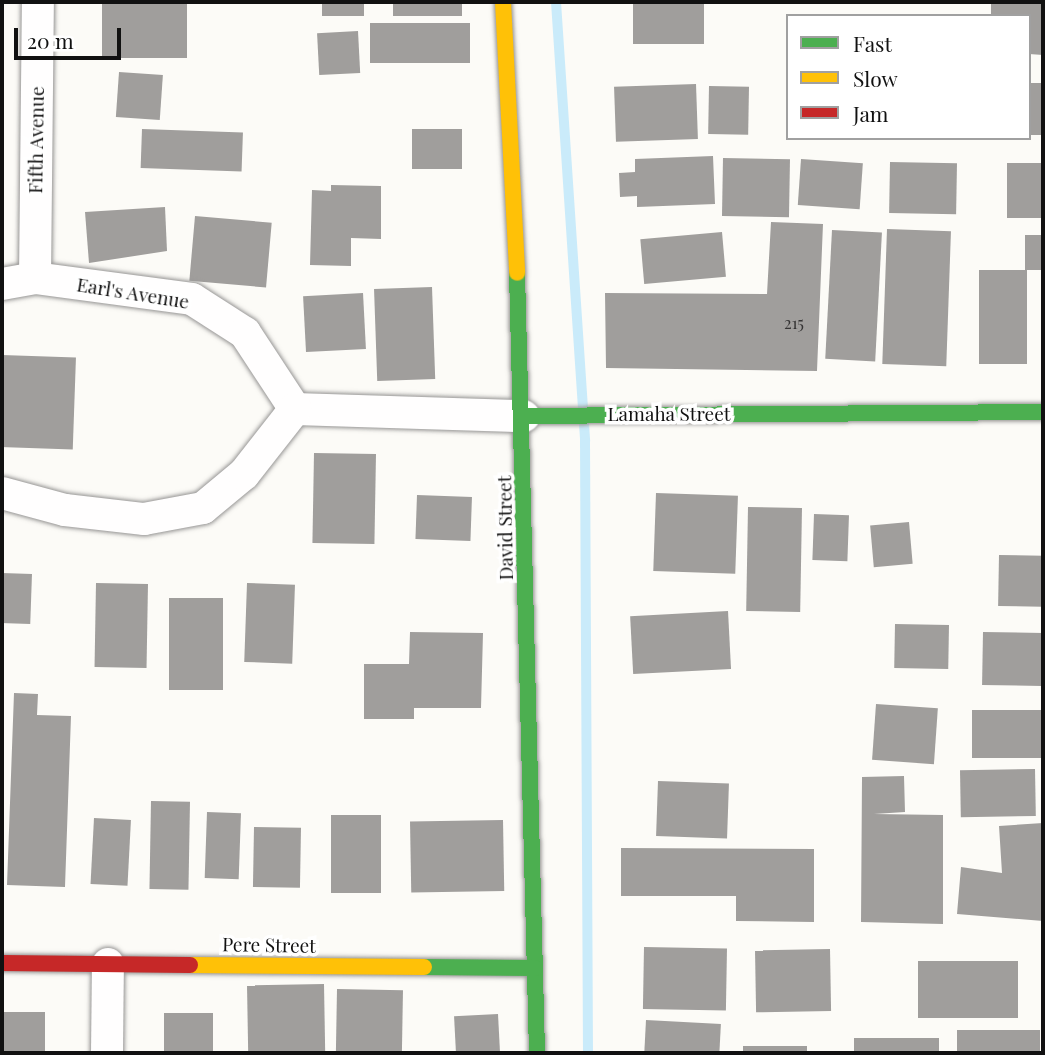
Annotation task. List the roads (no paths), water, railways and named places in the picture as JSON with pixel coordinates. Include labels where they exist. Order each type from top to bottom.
[{"type":"street","name":"Fifth Avenue","points":[[35,278],[38,2]]},
{"type":"street","name":"David Street","points":[[503,2],[524,416],[537,1053]]},
{"type":"street","name":"Earl's Avenue","points":[[2,284],[35,278],[192,299],[245,333],[295,409]]},
{"type":"street","name":"Lamaha Street","points":[[295,409],[524,416],[1043,412]]},
{"type":"street","points":[[2,493],[65,510],[144,519],[203,508],[243,474],[295,409]]},
{"type":"street","name":"Pere Street","points":[[2,963],[535,968]]},
{"type":"street","points":[[107,1053],[108,964]]},
{"type":"waterway","points":[[556,2],[585,441],[588,1053]]}]
